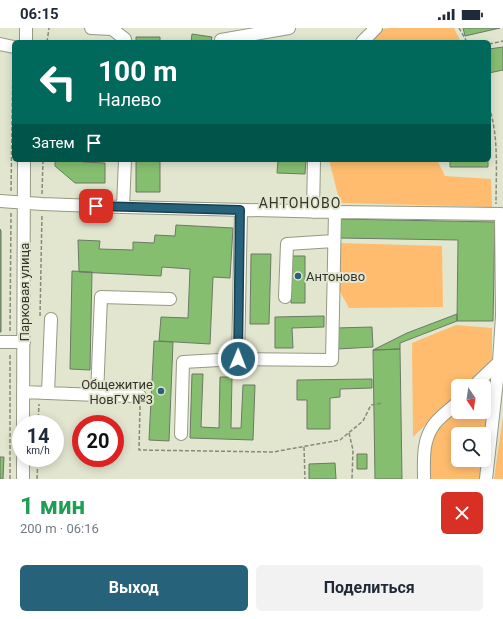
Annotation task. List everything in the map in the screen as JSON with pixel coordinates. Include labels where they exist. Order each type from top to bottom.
[{"type":"street","points":[[26,28],[26,40]]},
{"type":"street","points":[[91,28],[112,29],[124,40]]},
{"type":"street","points":[[221,40],[289,28]]},
{"type":"street","points":[[364,40],[376,28]]},
{"type":"street","points":[[0,44],[12,47]]},
{"type":"street","name":"Парковая улица","points":[[23,415],[24,162]]},
{"type":"street","points":[[123,207],[125,162]]},
{"type":"street","points":[[313,212],[314,162]]},
{"type":"street","points":[[6,202],[24,204],[313,212],[501,214],[502,316],[499,362],[486,479]]},
{"type":"street","points":[[238,359],[240,210]]},
{"type":"street","points":[[181,434],[183,362],[238,359],[332,360],[335,212]]},
{"type":"street","points":[[285,297],[287,244],[334,241]]},
{"type":"street","points":[[97,395],[101,297],[170,299]]},
{"type":"street","points":[[44,392],[46,320]]},
{"type":"street","points":[[5,342],[24,342]]},
{"type":"street","points":[[481,379],[499,362]]},
{"type":"street","points":[[23,392],[140,396]]},
{"type":"street","points":[[424,479],[425,446],[428,436],[433,426],[451,409]]},
{"type":"street","points":[[23,467],[23,479]]},
{"type":"path","points":[[47,40],[49,28]]},
{"type":"path","points":[[460,28],[466,40]]},
{"type":"path","points":[[491,44],[503,41]]},
{"type":"path","points":[[10,479],[5,342],[6,202],[12,86]]},
{"type":"path","points":[[491,113],[495,148],[496,214]]},
{"type":"path","points":[[43,162],[42,204],[46,320]]},
{"type":"path","points":[[40,415],[44,392]]},
{"type":"path","points":[[140,396],[139,450],[273,452],[304,447],[340,440],[363,420],[371,405],[382,403]]},
{"type":"path","points":[[349,433],[353,450],[352,479]]},
{"type":"path","points":[[304,447],[305,479]]},
{"type":"path","points":[[37,479],[38,467]]},
{"type":"shaded area","points":[[454,28],[460,40],[371,40],[382,29]]},
{"type":"shaded area","points":[[330,162],[438,162],[445,176],[491,179],[492,207],[340,203]]},
{"type":"shaded area","points":[[339,243],[442,246],[443,307],[349,308],[340,291],[339,285]]},
{"type":"shaded area","points":[[456,325],[492,328],[492,361],[473,379],[451,379],[451,400],[413,437],[412,343]]},
{"type":"shaded area","points":[[493,376],[491,394],[491,379]]},
{"type":"shaded area","points":[[503,416],[503,479],[494,479]]},
{"type":"shaded area","points":[[451,417],[451,419],[488,419],[487,427],[451,427],[451,467],[483,467],[482,479],[430,479],[429,447],[435,432]]},
{"type":"building","points":[[463,28],[500,28],[465,36]]},
{"type":"building","points":[[192,34],[212,37],[211,40],[191,40]]},
{"type":"building","points":[[136,37],[160,37],[160,40],[136,40]]},
{"type":"building","points":[[503,47],[503,70],[491,73],[491,49]]},
{"type":"building","points":[[55,162],[105,163],[105,183],[75,183],[55,166]]},
{"type":"building","points":[[136,162],[160,162],[160,192],[136,192]]},
{"type":"building","points":[[278,162],[306,162],[305,174],[277,173]]},
{"type":"building","points":[[450,162],[488,162],[488,167],[450,167]]},
{"type":"building","points":[[339,219],[495,222],[493,321],[457,321],[458,240],[339,238]]},
{"type":"building","points":[[176,225],[233,228],[230,278],[213,277],[210,344],[159,341],[161,317],[188,318],[190,269],[162,267],[161,276],[79,272],[78,240],[100,241],[99,249],[133,250],[133,242],[154,243],[155,235],[175,236]]},
{"type":"building","points":[[0,229],[1,231],[1,332],[0,332]]},
{"type":"building","points":[[251,254],[271,254],[269,324],[250,324]]},
{"type":"building","points":[[291,256],[305,256],[305,303],[291,303]]},
{"type":"building","points":[[72,271],[92,272],[90,370],[70,369]]},
{"type":"building","points":[[457,314],[457,321],[400,343],[400,349],[373,350],[407,333]]},
{"type":"building","points":[[324,316],[324,327],[292,328],[293,348],[275,348],[275,317]]},
{"type":"building","points":[[372,327],[373,347],[337,349],[336,328]]},
{"type":"building","name":"Общежитие НовГУ №3","points":[[154,341],[173,342],[169,441],[149,440]]},
{"type":"building","points":[[400,349],[402,479],[375,479],[373,350]]},
{"type":"building","points":[[192,374],[203,374],[201,427],[219,428],[220,377],[232,377],[231,428],[241,428],[243,385],[255,385],[253,440],[190,438]]},
{"type":"building","points":[[372,379],[372,388],[340,389],[340,397],[330,398],[330,429],[307,429],[307,400],[297,400],[297,380]]},
{"type":"building","points":[[357,454],[367,454],[367,469],[357,469]]},
{"type":"building","points":[[0,457],[4,457],[3,479],[0,479]]},
{"type":"building","points":[[335,463],[336,479],[309,479],[309,464]]},
{"type":"place","name":"Антоново","points":[[298,276]]},
{"type":"place","name":"Общежитие НовГУ №3","points":[[161,391]]},
{"type":"district","name":"АНТОНОВО","points":[[300,203]]},
{"type":"route","points":[[96,206],[240,210],[238,359]]}]
